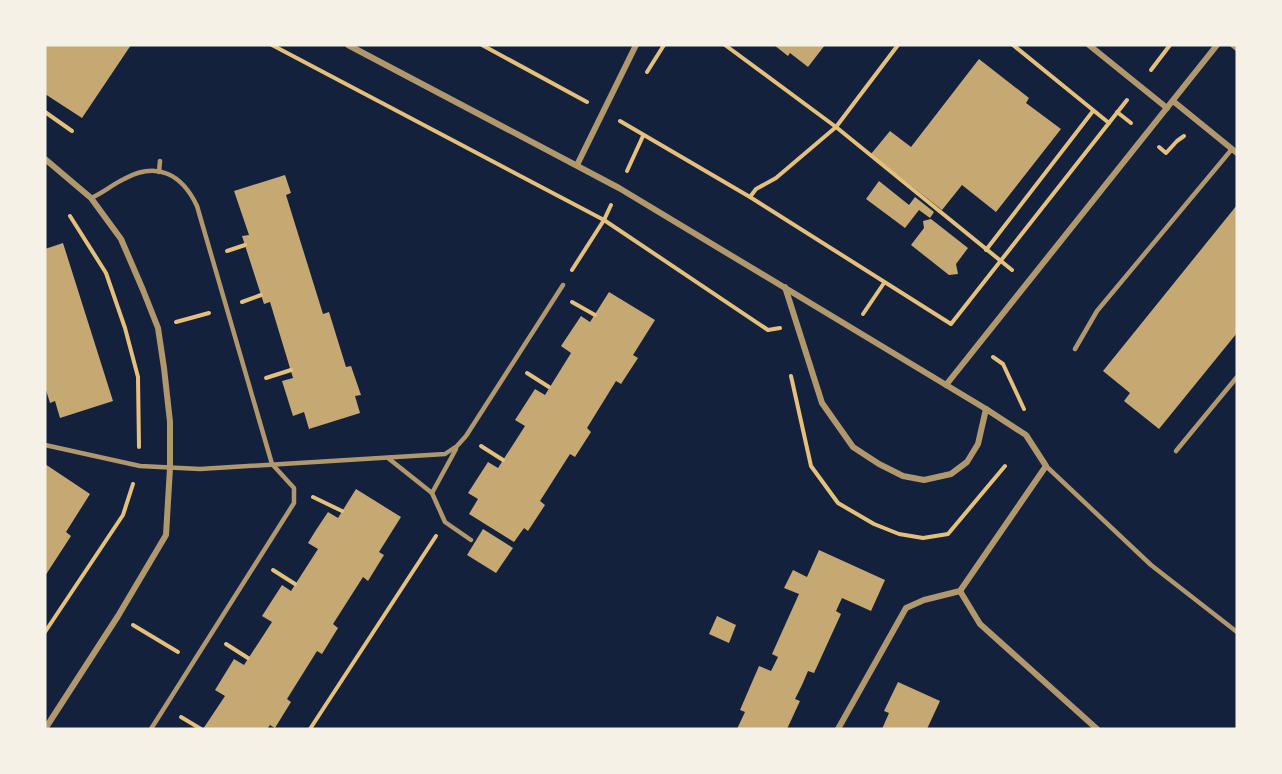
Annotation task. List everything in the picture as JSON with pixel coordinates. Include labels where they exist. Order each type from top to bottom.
[{"type":"street","points":[[348,45],[619,188],[1026,435],[1046,466],[960,591],[924,600],[906,608],[838,729]]},
{"type":"street","points":[[577,165],[636,45]]},
{"type":"street","points":[[1089,45],[1167,108]]},
{"type":"street","points":[[946,385],[1217,45]]},
{"type":"street","points":[[1173,101],[1235,151]]},
{"type":"street","points":[[45,159],[91,198],[121,239],[158,328],[170,422],[166,535],[118,616],[45,729]]},
{"type":"street","points":[[785,287],[822,403],[853,447],[879,464],[903,476],[924,480],[951,474],[967,462],[978,444],[986,409]]},
{"type":"street","points":[[960,591],[981,624],[1097,729]]},
{"type":"lane","points":[[1232,45],[1237,49]]},
{"type":"lane","points":[[1075,349],[1097,311],[1235,151]]},
{"type":"lane","points":[[159,172],[160,161]]},
{"type":"lane","points":[[91,198],[126,177],[145,172],[171,174],[190,190],[197,206],[272,464],[294,488],[294,503],[151,729]]},
{"type":"lane","points":[[432,493],[457,447],[563,285]]},
{"type":"lane","points":[[1176,452],[1237,377]]},
{"type":"lane","points":[[45,445],[140,466],[200,469],[445,454],[457,447]]},
{"type":"lane","points":[[388,458],[432,493],[445,522],[471,540]]},
{"type":"lane","points":[[1046,466],[1151,565],[1237,632]]},
{"type":"path","points":[[272,45],[604,220],[768,330],[780,328],[782,338]]},
{"type":"path","points":[[482,45],[604,112],[750,197],[951,324],[1170,45]]},
{"type":"path","points":[[725,45],[836,127],[986,250],[1029,282]]},
{"type":"path","points":[[750,197],[756,189],[776,178],[836,127],[898,45]]},
{"type":"path","points":[[1013,45],[1109,123]]},
{"type":"path","points":[[986,250],[1093,111]]},
{"type":"path","points":[[45,112],[72,131]]},
{"type":"path","points":[[1118,112],[1166,153],[1187,134]]},
{"type":"path","points":[[573,269],[604,220],[643,136]]},
{"type":"path","points":[[45,632],[123,515],[140,466],[138,377],[125,328],[106,273],[70,216]]},
{"type":"path","points":[[193,317],[215,311]]},
{"type":"path","points":[[977,347],[1003,364],[1025,410]]},
{"type":"path","points":[[513,363],[549,387]]},
{"type":"path","points":[[789,367],[811,466],[838,502],[874,524],[899,534],[923,538],[948,534],[1005,466]]},
{"type":"path","points":[[249,384],[291,370]]},
{"type":"path","points":[[466,436],[503,460]]},
{"type":"path","points":[[294,488],[342,511]]},
{"type":"path","points":[[310,729],[445,522]]},
{"type":"path","points":[[259,561],[295,584]]},
{"type":"path","points":[[118,616],[195,661]]},
{"type":"path","points":[[211,635],[248,658]]},
{"type":"building","points":[[45,45],[131,45],[82,118],[45,94]]},
{"type":"building","points":[[774,45],[825,45],[808,67],[790,53],[788,56]]},
{"type":"building","points":[[979,59],[1029,98],[1026,103],[1061,129],[996,212],[962,185],[942,210],[871,154],[890,131],[911,147]]},
{"type":"building","points":[[285,175],[291,193],[286,195],[323,314],[329,312],[346,367],[351,366],[361,395],[355,396],[360,413],[309,429],[304,412],[293,416],[282,381],[293,378],[270,302],[264,304],[242,236],[249,235],[234,191]]},
{"type":"building","points":[[879,181],[909,205],[915,197],[934,212],[930,218],[919,210],[905,228],[866,199]]},
{"type":"building","points":[[1237,205],[1237,333],[1159,429],[1124,401],[1130,393],[1103,371]]},
{"type":"building","points":[[931,219],[968,248],[956,264],[958,274],[949,275],[911,245],[924,228],[923,221]]},
{"type":"building","points":[[63,243],[113,401],[60,418],[55,401],[50,403],[45,387],[45,249]]},
{"type":"building","points":[[609,292],[655,320],[633,355],[638,358],[621,384],[616,381],[587,428],[591,432],[575,457],[570,454],[540,501],[545,505],[528,531],[524,528],[514,542],[469,514],[478,499],[468,493],[488,462],[498,468],[525,426],[515,420],[535,389],[545,395],[571,353],[561,346],[581,316],[590,322]]},
{"type":"building","points":[[45,464],[90,494],[66,532],[71,536],[45,576]]},
{"type":"building","points":[[356,489],[401,517],[379,552],[384,555],[368,581],[363,577],[333,624],[338,628],[322,654],[317,651],[287,699],[291,702],[275,728],[270,725],[267,729],[203,729],[225,696],[215,690],[234,659],[244,665],[272,622],[262,616],[282,585],[291,591],[318,549],[308,543],[316,530],[328,512],[338,518]]},
{"type":"building","points":[[483,529],[513,548],[496,573],[467,555]]},
{"type":"building","points":[[819,550],[885,580],[871,611],[842,598],[836,611],[841,614],[814,673],[808,671],[795,699],[800,701],[787,729],[737,729],[745,712],[740,710],[759,666],[771,671],[778,657],[772,654],[799,594],[784,588],[793,570],[807,577]]},
{"type":"building","points":[[717,616],[736,625],[729,643],[709,634]]},
{"type":"building","points":[[898,682],[940,701],[927,729],[882,729],[889,713],[884,711]]}]
